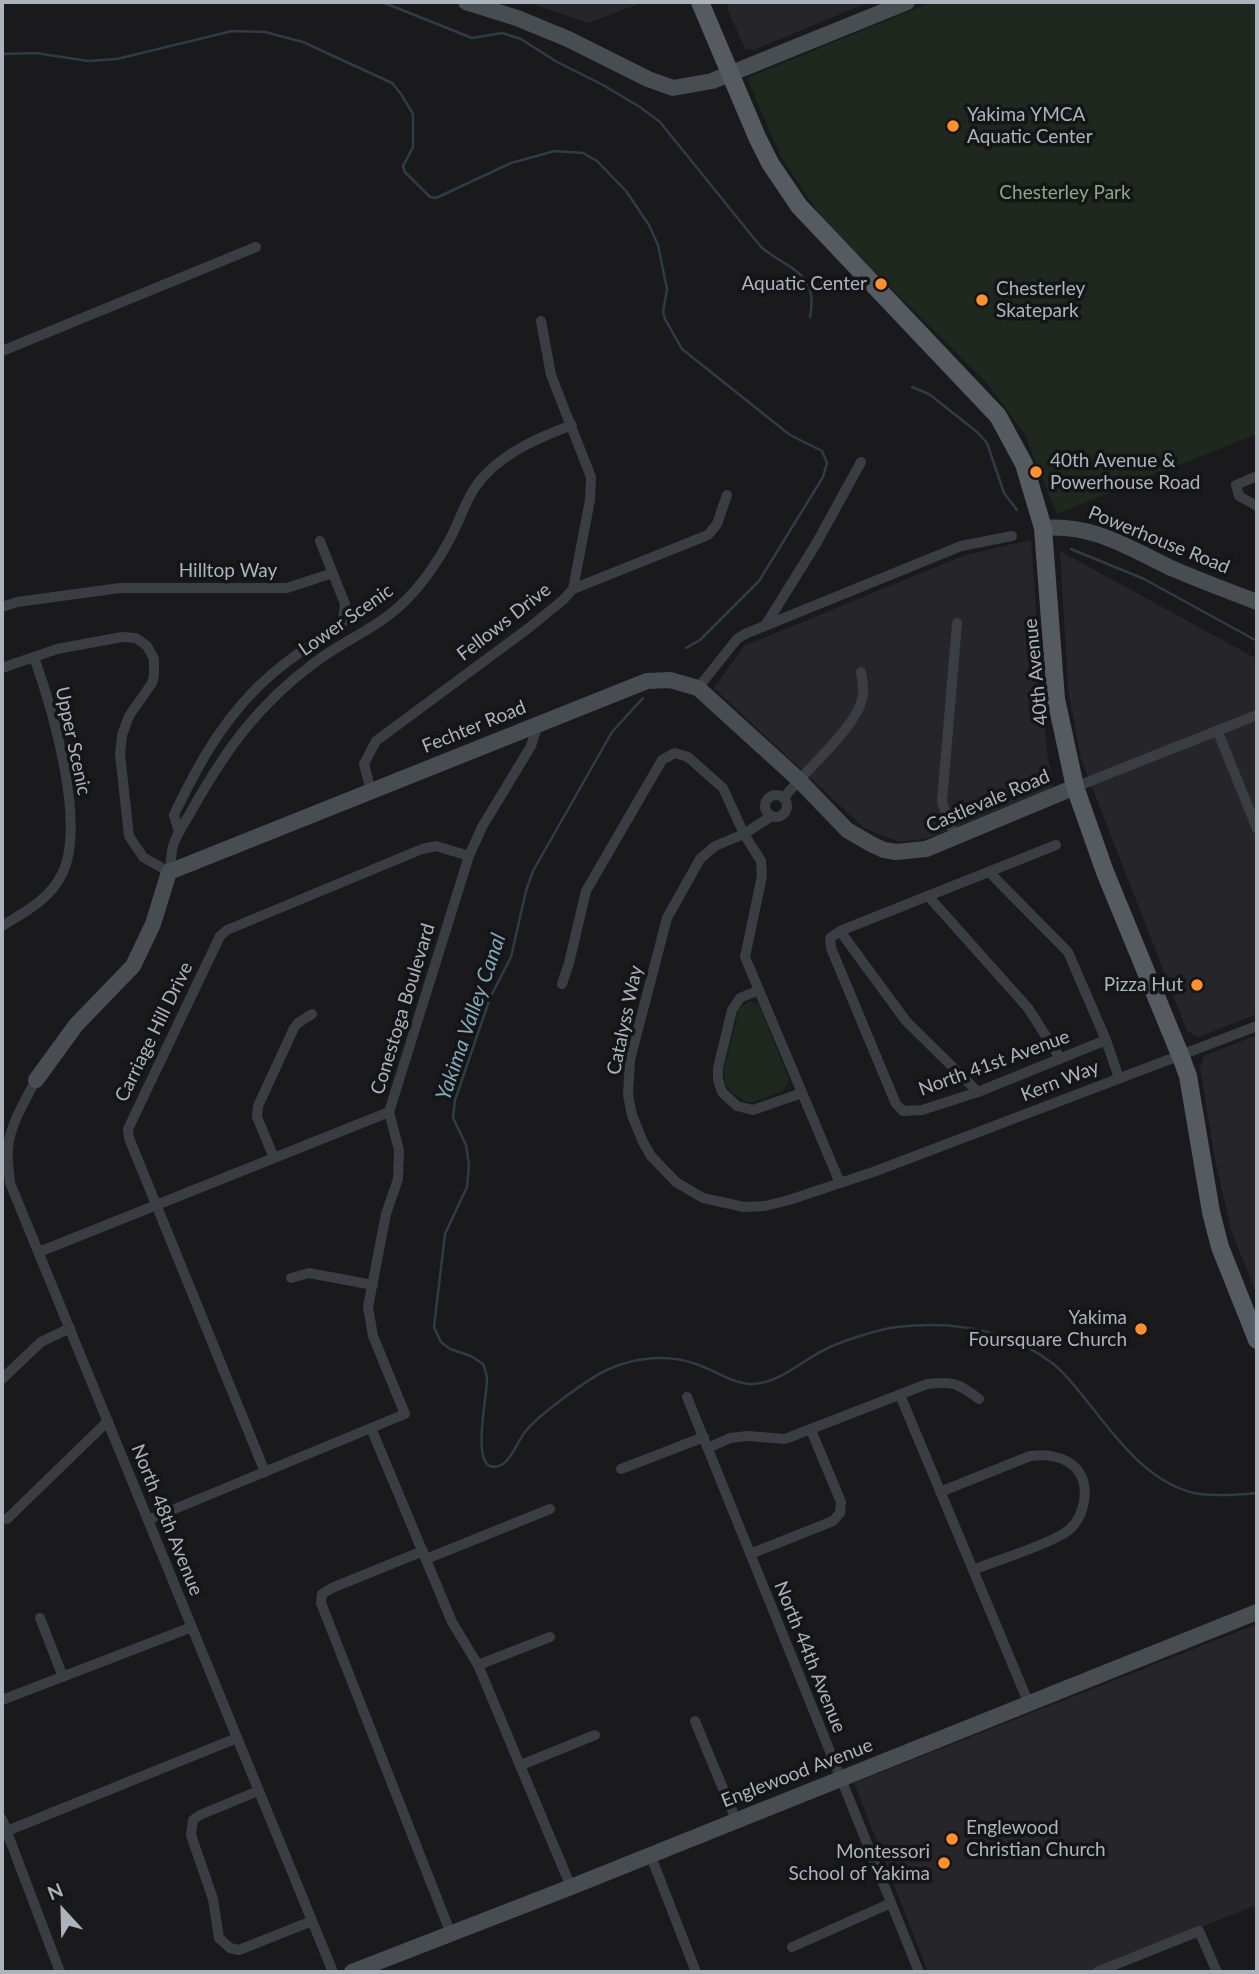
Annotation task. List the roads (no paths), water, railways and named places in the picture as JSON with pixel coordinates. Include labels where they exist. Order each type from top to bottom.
[{"type":"main road","name":"40th Avenue","points":[[700,2],[770,163],[799,206],[998,416],[1024,464],[1043,528],[1056,699],[1075,787],[1105,872],[1188,1076],[1211,1212],[1220,1247],[1257,1340]]},
{"type":"street","points":[[466,2],[568,38],[664,86],[689,87],[731,74],[907,2]]},
{"type":"street","points":[[2,351],[256,247]]},
{"type":"street","name":"Fellows Drive","points":[[371,790],[364,764],[376,741],[530,627],[564,600],[573,589],[592,488],[591,477],[551,375],[541,321]]},
{"type":"street","name":"Lower Scenic","points":[[169,872],[173,845],[211,774],[264,707],[315,662],[392,613],[422,583],[451,537],[466,502],[483,477],[499,462],[523,446],[572,425]]},
{"type":"street","points":[[765,626],[816,544],[861,462]]},
{"type":"street","points":[[1257,477],[1236,485],[1239,496],[1257,506]]},
{"type":"street","points":[[573,589],[708,535],[717,524],[727,495]]},
{"type":"street","name":"Powerhouse Road","points":[[1043,528],[1066,526],[1101,535],[1173,569],[1257,602]]},
{"type":"street","points":[[698,688],[737,639],[961,546],[1012,536]]},
{"type":"street","points":[[179,832],[174,815],[207,751],[235,711],[272,674],[343,622],[345,604],[320,541]]},
{"type":"street","name":"Hilltop Way","points":[[2,607],[120,588],[287,588],[333,573]]},
{"type":"street","points":[[955,837],[942,802],[957,623]]},
{"type":"street","name":"Upper Scenic","points":[[2,926],[26,912],[49,893],[64,871],[70,848],[71,833],[64,775],[51,706],[34,657],[57,649],[129,636],[142,641],[151,652],[156,670],[152,683],[129,716],[122,735],[120,754],[129,836],[143,857],[169,872]]},
{"type":"street","points":[[2,668],[34,657]]},
{"type":"street","name":"Catalyss Way","points":[[784,798],[798,779],[854,719],[863,694],[861,672]]},
{"type":"street","name":"Fechter Road","points":[[169,872],[647,681],[670,680],[698,688]]},
{"type":"street","name":"Castlevale Road","points":[[698,688],[798,779],[847,830],[884,850],[926,849],[1257,715]]},
{"type":"street","name":"Conestoga Boulevard","points":[[148,1520],[405,1414],[370,1323],[368,1307],[386,1214],[394,1193],[399,1166],[389,1112],[469,856],[482,827],[531,747],[538,724]]},
{"type":"street","points":[[1218,732],[1257,829]]},
{"type":"street","points":[[562,984],[586,891],[662,760],[675,753],[688,757],[723,788],[744,834],[754,846],[763,869],[745,957],[840,1183]]},
{"type":"street","name":"Catalyss Way","points":[[773,795],[784,798],[787,805],[784,815],[771,817],[765,811],[766,800],[773,795]]},
{"type":"street","name":"Catalyss Way","points":[[771,817],[744,834],[715,846],[700,859],[667,918],[630,1060],[628,1095],[632,1115],[637,1131],[651,1156],[676,1182],[704,1198],[722,1204],[765,1206],[876,1171]]},
{"type":"street","points":[[978,1092],[906,1021],[840,931],[1056,845]]},
{"type":"street","name":"Carriage Hill Drive","points":[[265,1472],[155,1206],[128,1129],[220,936],[233,926],[430,846],[444,847],[469,856]]},
{"type":"street","points":[[36,1080],[76,1025],[133,966],[153,924],[169,872]]},
{"type":"street","points":[[989,872],[1068,951],[1119,1078]]},
{"type":"street","points":[[929,897],[1028,1008],[1060,1058]]},
{"type":"street","name":"North 41st Avenue","points":[[840,931],[830,938],[831,948],[896,1104],[904,1111],[922,1110],[978,1092],[1106,1040]]},
{"type":"street","points":[[759,990],[740,998],[732,1010],[718,1068],[722,1092],[737,1106],[753,1110],[802,1093]]},
{"type":"street","points":[[274,1158],[257,1117],[258,1106],[294,1028],[312,1014]]},
{"type":"street","name":"Kern Way","points":[[876,1171],[1257,1026]]},
{"type":"street","name":"North 48th Avenue","points":[[36,1080],[9,1138],[7,1151],[10,1183],[332,1972]]},
{"type":"street","points":[[39,1252],[389,1112]]},
{"type":"street","points":[[291,1278],[309,1273],[373,1285]]},
{"type":"street","points":[[2,1379],[41,1342],[70,1328]]},
{"type":"street","points":[[708,1448],[730,1438],[748,1436],[785,1439],[927,1384],[946,1381],[960,1384],[979,1399]]},
{"type":"street","points":[[900,1395],[1029,1704]]},
{"type":"street","name":"North 44th Avenue","points":[[687,1397],[919,1972]]},
{"type":"street","points":[[7,1519],[108,1421]]},
{"type":"street","points":[[372,1428],[452,1622],[478,1665],[571,1887]]},
{"type":"street","points":[[750,1554],[833,1521],[840,1513],[841,1502],[811,1430]]},
{"type":"street","points":[[621,1469],[704,1437]]},
{"type":"street","points":[[940,1492],[1030,1456],[1055,1456],[1078,1471],[1085,1490],[1081,1513],[1065,1533],[973,1570]]},
{"type":"street","points":[[451,1934],[323,1610],[322,1594],[550,1509]]},
{"type":"street","name":"Englewood Avenue","points":[[352,1972],[1257,1612]]},
{"type":"street","points":[[40,1618],[63,1676]]},
{"type":"street","points":[[2,1700],[192,1627]]},
{"type":"street","points":[[478,1665],[550,1637]]},
{"type":"street","points":[[695,1721],[736,1819]]},
{"type":"street","points":[[521,1765],[595,1735]]},
{"type":"street","points":[[4,1832],[237,1738]]},
{"type":"street","points":[[258,1791],[200,1815],[193,1820],[191,1826],[193,1844],[214,1899],[219,1938],[230,1948],[239,1950],[312,1921]]},
{"type":"street","points":[[2,1819],[4,1832],[60,1972]]},
{"type":"street","points":[[650,1854],[696,1972]]},
{"type":"street","points":[[792,1947],[891,1903]]},
{"type":"street","points":[[1097,1972],[1199,1931],[1217,1972]]},
{"type":"waterway","points":[[382,2],[472,38],[502,33],[521,39],[557,62],[640,107],[660,122],[761,247],[799,273],[806,281],[812,302],[810,317]]},
{"type":"waterway","name":"Yakima Valley Canal","points":[[2,54],[36,53],[88,61],[117,59],[232,31],[265,32],[303,42],[392,83],[413,114],[413,147],[403,166],[405,172],[430,197],[436,198],[511,163],[555,151],[583,153],[597,161],[626,191],[649,225],[658,245],[667,289],[663,312],[682,349],[790,435],[822,451],[827,463],[823,477],[759,581],[700,640],[686,648]]},
{"type":"waterway","points":[[912,387],[929,394],[987,443],[1004,493],[1017,510]]},
{"type":"waterway","points":[[1071,549],[1144,579],[1257,641]]},
{"type":"waterway","name":"Yakima Valley Canal","points":[[643,698],[612,732],[533,871],[511,957],[490,998],[455,1100],[453,1118],[466,1145],[469,1165],[467,1187],[445,1234],[434,1327],[441,1342],[450,1349],[471,1356],[484,1366],[487,1380],[482,1452],[485,1461],[490,1466],[502,1465],[525,1432],[541,1417],[590,1380],[619,1365],[652,1358],[674,1359],[696,1364],[736,1381],[760,1383],[780,1376],[841,1342],[897,1327],[938,1325],[997,1335],[1035,1351],[1063,1372],[1112,1433],[1136,1458],[1149,1470],[1178,1488],[1202,1494],[1257,1493]]},
{"type":"place","name":"Yakima YMCA Aquatic Center","points":[[953,126]]},
{"type":"place","name":"Aquatic Center","points":[[881,284]]},
{"type":"place","name":"Chesterley Skatepark","points":[[982,300]]},
{"type":"place","name":"40th Avenue & Powerhouse Road","points":[[1036,472]]},
{"type":"place","name":"Pizza Hut","points":[[1197,985]]},
{"type":"place","name":"Yakima Foursquare Church","points":[[1141,1329]]},
{"type":"place","name":"Englewood Christian Church","points":[[952,1839]]},
{"type":"place","name":"Montessori School of Yakima","points":[[944,1863]]},
{"type":"park label","name":"Chesterley Park","points":[[1065,193]]}]
